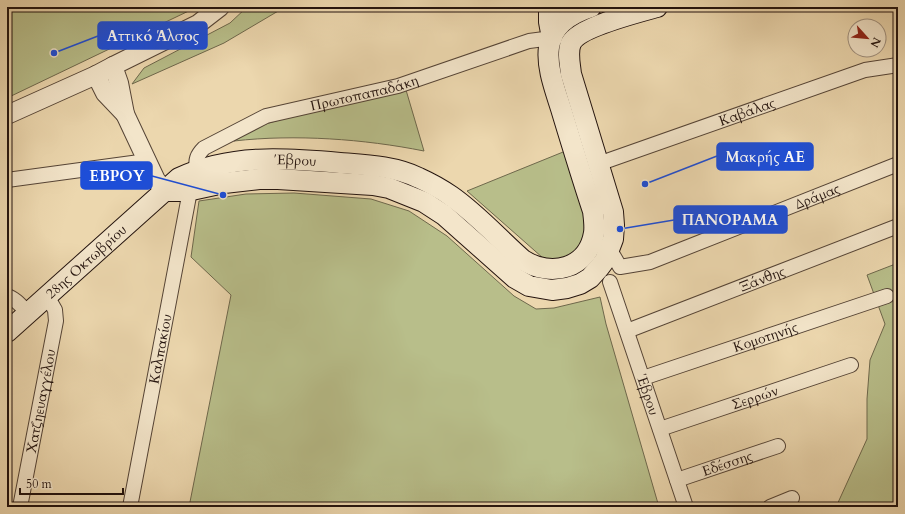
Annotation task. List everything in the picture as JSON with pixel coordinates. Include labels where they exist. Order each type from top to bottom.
[{"type":"main road","points":[[549,7],[549,22],[552,38]]},
{"type":"main road","points":[[599,25],[657,7]]},
{"type":"main road","name":"Έβρου","points":[[161,189],[197,170],[257,159],[374,165],[395,169],[417,177],[452,196],[530,265],[537,268],[551,270],[564,268],[575,263],[584,256],[592,241],[594,224],[593,211],[553,80],[549,46],[558,27],[566,19],[585,8]]},
{"type":"main road","name":"Έβρου","points":[[161,189],[187,192],[224,183],[259,179],[373,185],[389,188],[424,202],[444,215],[506,271],[529,286],[552,290],[573,287],[586,280],[599,268],[610,250],[614,232],[613,212],[571,74],[569,56],[570,45],[573,40],[583,32],[599,25]]},
{"type":"main road","name":"28ης Οκτωβρίου","points":[[7,332],[161,189]]},
{"type":"street","points":[[7,115],[96,75],[198,24],[220,7]]},
{"type":"street","points":[[585,8],[599,25]]},
{"type":"street","name":"Πρωτοπαπαδάκη","points":[[197,170],[197,157],[204,148],[266,116],[398,86],[529,41],[552,38]]},
{"type":"street","name":"Καβάλας","points":[[598,164],[865,70],[898,65]]},
{"type":"street","points":[[112,66],[119,83],[125,114],[161,189]]},
{"type":"street","points":[[96,75],[105,93],[125,114]]},
{"type":"street","points":[[7,180],[147,161]]},
{"type":"street","name":"Δράμας","points":[[620,267],[650,262],[898,164]]},
{"type":"street","name":"Καλπακίου","points":[[130,507],[189,196],[187,192]]},
{"type":"street","name":"Ξάνθης","points":[[627,331],[898,226]]},
{"type":"street","points":[[610,250],[620,267],[610,282]]},
{"type":"street","name":"Έβρου","points":[[586,280],[610,282],[686,507]]},
{"type":"street","points":[[7,296],[10,296],[28,313]]},
{"type":"street","name":"Χατζηευαγγέλου","points":[[20,507],[56,321],[55,310],[47,296]]},
{"type":"street","name":"Κομοτηνής","points":[[643,378],[887,296]]},
{"type":"street","name":"Σερρών","points":[[660,429],[851,365]]},
{"type":"street","name":"Εδέσσης","points":[[677,480],[778,446]]},
{"type":"street","points":[[770,507],[792,498]]},
{"type":"green space","points":[[7,7],[197,7],[7,98]]},
{"type":"green space","points":[[247,7],[285,7],[224,43],[132,84],[144,68],[230,23]]},
{"type":"green space","points":[[406,90],[424,151],[378,143],[329,139],[281,138],[234,141],[259,126],[289,117]]},
{"type":"green space","points":[[568,150],[587,212],[583,242],[575,254],[555,260],[543,258],[467,191]]},
{"type":"green space","points":[[294,193],[371,199],[409,211],[447,236],[514,296],[536,309],[554,308],[600,297],[606,324],[659,507],[189,507],[231,295],[191,257],[199,201],[246,194]]},
{"type":"green space","points":[[898,263],[898,507],[836,507],[867,439],[867,399],[870,360],[885,324],[867,275]]},
{"type":"place","name":"Αττικό Άλσος","points":[[54,53]]},
{"type":"place","name":"Μακρής ΑΕ","points":[[645,184]]},
{"type":"place","name":"ΕΒΡΟΥ","points":[[223,195]]},
{"type":"place","name":"ΠΑΝΟΡΑΜΑ","points":[[620,229]]}]
